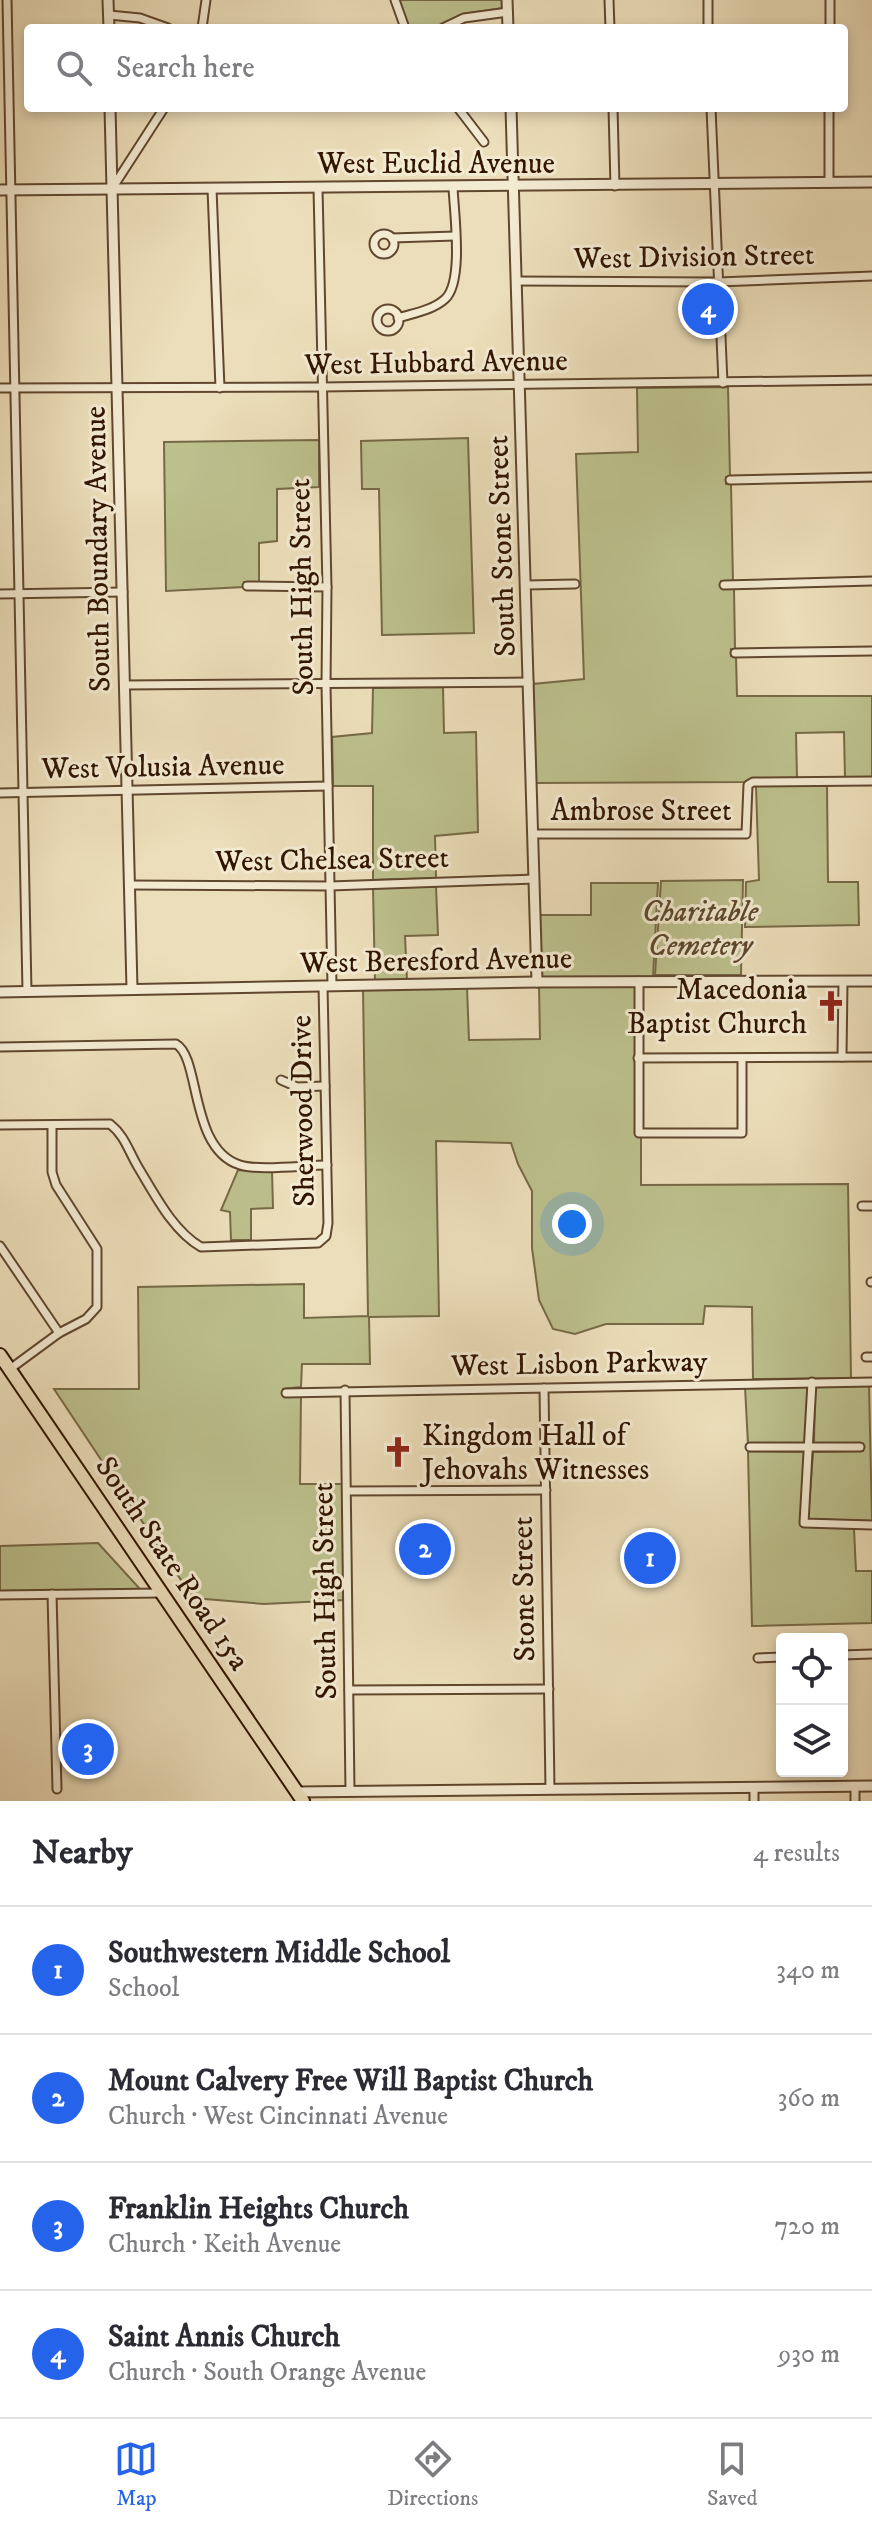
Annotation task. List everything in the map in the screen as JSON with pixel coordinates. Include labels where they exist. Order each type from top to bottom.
[{"type":"highway","name":"South State Road 15a","points":[[0,1355],[300,1797]]},
{"type":"street","points":[[7,0],[5,190],[14,388],[27,991]]},
{"type":"street","points":[[108,0],[109,24]]},
{"type":"street","points":[[203,24],[206,0]]},
{"type":"street","points":[[395,0],[404,24]]},
{"type":"street","points":[[507,0],[508,24]]},
{"type":"street","points":[[609,0],[610,24]]},
{"type":"street","points":[[708,0],[708,24]]},
{"type":"street","points":[[830,0],[830,24]]},
{"type":"street","points":[[451,24],[464,18],[508,12]]},
{"type":"street","points":[[109,15],[140,18],[157,24]]},
{"type":"street","name":"South Boundary Avenue","points":[[110,112],[132,988]]},
{"type":"street","points":[[112,188],[161,112]]},
{"type":"street","points":[[461,112],[484,142]]},
{"type":"street","name":"South Stone Street","points":[[511,112],[537,982]]},
{"type":"street","points":[[613,112],[615,186]]},
{"type":"street","points":[[711,112],[723,383]]},
{"type":"street","points":[[829,112],[829,183]]},
{"type":"street","name":"West Euclid Avenue","points":[[5,190],[872,182]]},
{"type":"street","points":[[398,318],[434,307],[448,297],[456,280],[453,187]]},
{"type":"street","name":"South High Street","points":[[318,188],[327,587],[328,985]]},
{"type":"street","points":[[212,189],[220,388]]},
{"type":"street","points":[[392,238],[455,236]]},
{"type":"street","name":"West Division Street","points":[[516,281],[718,282],[872,276]]},
{"type":"street","name":"West Hubbard Avenue","points":[[0,388],[872,380]]},
{"type":"street","points":[[730,480],[872,477]]},
{"type":"street","points":[[724,585],[872,581]]},
{"type":"street","points":[[526,585],[575,584]]},
{"type":"street","points":[[247,586],[327,587]]},
{"type":"street","points":[[0,594],[123,592]]},
{"type":"street","points":[[735,653],[872,651]]},
{"type":"street","points":[[125,685],[529,682]]},
{"type":"street","name":"Ambrose Street","points":[[534,834],[746,834],[748,785],[753,782],[872,781]]},
{"type":"street","name":"West Volusia Avenue","points":[[0,793],[328,786]]},
{"type":"street","name":"West Chelsea Street","points":[[130,885],[330,886],[534,879]]},
{"type":"street","points":[[639,981],[639,1133],[742,1133],[742,1059]]},
{"type":"street","points":[[842,1057],[843,981]]},
{"type":"street","name":"West Beresford Avenue","points":[[0,992],[537,982],[872,981]]},
{"type":"street","name":"Sherwood Drive","points":[[52,1125],[110,1124],[117,1129],[123,1134],[136,1164],[186,1239],[201,1247],[318,1243],[326,1236],[328,985]]},
{"type":"street","points":[[0,1047],[176,1044],[187,1055],[202,1122],[229,1160],[247,1167],[327,1165]]},
{"type":"street","points":[[638,1058],[872,1057]]},
{"type":"street","points":[[281,1080],[297,1087],[325,1086]]},
{"type":"street","points":[[0,1125],[52,1125],[52,1172],[56,1185],[97,1249],[99,1288],[97,1307],[86,1319],[59,1333],[10,1369]]},
{"type":"street","points":[[862,1206],[872,1206]]},
{"type":"street","points":[[0,1246],[59,1333]]},
{"type":"street","points":[[812,1382],[804,1523],[872,1525]]},
{"type":"street","name":"West Lisbon Parkway","points":[[286,1393],[872,1382]]},
{"type":"street","name":"Stone Street","points":[[544,1388],[550,1789]]},
{"type":"street","name":"South High Street","points":[[345,1390],[350,1792]]},
{"type":"street","points":[[750,1447],[860,1447]]},
{"type":"street","points":[[347,1491],[546,1490]]},
{"type":"street","points":[[0,1595],[161,1593]]},
{"type":"street","points":[[52,1594],[57,1789]]},
{"type":"street","points":[[848,1655],[872,1654]]},
{"type":"street","points":[[758,1658],[776,1657]]},
{"type":"street","points":[[349,1690],[549,1689]]},
{"type":"street","points":[[300,1797],[350,1792],[872,1786]]},
{"type":"street","points":[[754,1787],[754,1801]]},
{"type":"street","points":[[855,1787],[855,1801]]},
{"type":"green space","points":[[399,0],[504,0],[504,8],[462,14],[442,24],[407,24]]},
{"type":"green space","points":[[728,387],[730,477],[726,477],[726,484],[731,484],[733,581],[721,581],[721,588],[734,589],[735,649],[731,649],[731,656],[736,656],[737,696],[872,696],[872,777],[845,778],[844,732],[796,733],[797,778],[753,778],[745,782],[536,783],[533,684],[584,679],[576,454],[638,452],[637,388]]},
{"type":"green space","points":[[468,438],[474,633],[382,635],[379,489],[362,489],[361,441]]},
{"type":"green space","points":[[319,440],[319,487],[277,489],[277,541],[259,543],[259,582],[244,582],[244,587],[166,591],[164,442]]},
{"type":"green space","points":[[443,687],[444,733],[476,732],[478,832],[435,836],[436,878],[373,880],[373,786],[333,786],[332,737],[372,733],[373,688]]},
{"type":"green space","points":[[827,785],[828,882],[858,882],[859,925],[745,927],[746,882],[759,880],[756,786]]},
{"type":"green space","name":"Charitable Cemetery","points":[[743,880],[741,975],[655,975],[661,881]]},
{"type":"green space","points":[[591,883],[658,883],[653,977],[540,978],[539,915],[591,915]]},
{"type":"green space","points":[[436,886],[438,935],[405,936],[407,980],[375,981],[373,888]]},
{"type":"green space","points":[[636,985],[636,1136],[641,1137],[641,1185],[848,1184],[851,1378],[753,1379],[752,1307],[705,1306],[703,1324],[606,1324],[575,1334],[553,1329],[539,1300],[532,1248],[532,1191],[511,1143],[436,1141],[439,1316],[369,1317],[370,1364],[302,1364],[301,1387],[283,1389],[284,1397],[301,1395],[300,1484],[344,1484],[345,1600],[264,1604],[193,1598],[54,1389],[139,1389],[138,1287],[304,1284],[304,1318],[368,1316],[363,989],[467,987],[469,1040],[540,1039],[539,986]]},
{"type":"green space","points":[[238,1170],[272,1171],[273,1208],[251,1209],[251,1240],[231,1240],[230,1212],[221,1210]]},
{"type":"green space","points":[[869,1385],[872,1521],[808,1519],[813,1452],[863,1451],[862,1444],[814,1444],[815,1386]]},
{"type":"green space","points":[[808,1386],[807,1444],[748,1444],[745,1387]]},
{"type":"green space","points":[[748,1451],[807,1452],[801,1526],[854,1529],[856,1571],[872,1571],[872,1623],[752,1626]]},
{"type":"green space","points":[[98,1543],[140,1589],[0,1591],[0,1546]]},
{"type":"place","name":"Saint Annis Church","points":[[708,309]]},
{"type":"place","name":"Macedonia Baptist Church","points":[[831,1006]]},
{"type":"place","name":"Kingdom Hall of Jehovahs Witnesses","points":[[398,1452]]},
{"type":"place","name":"Mount Calvery Free Will Baptist Church","points":[[425,1549]]},
{"type":"place","name":"Southwestern Middle School","points":[[650,1558]]},
{"type":"place","name":"Franklin Heights Church","points":[[88,1749]]}]
